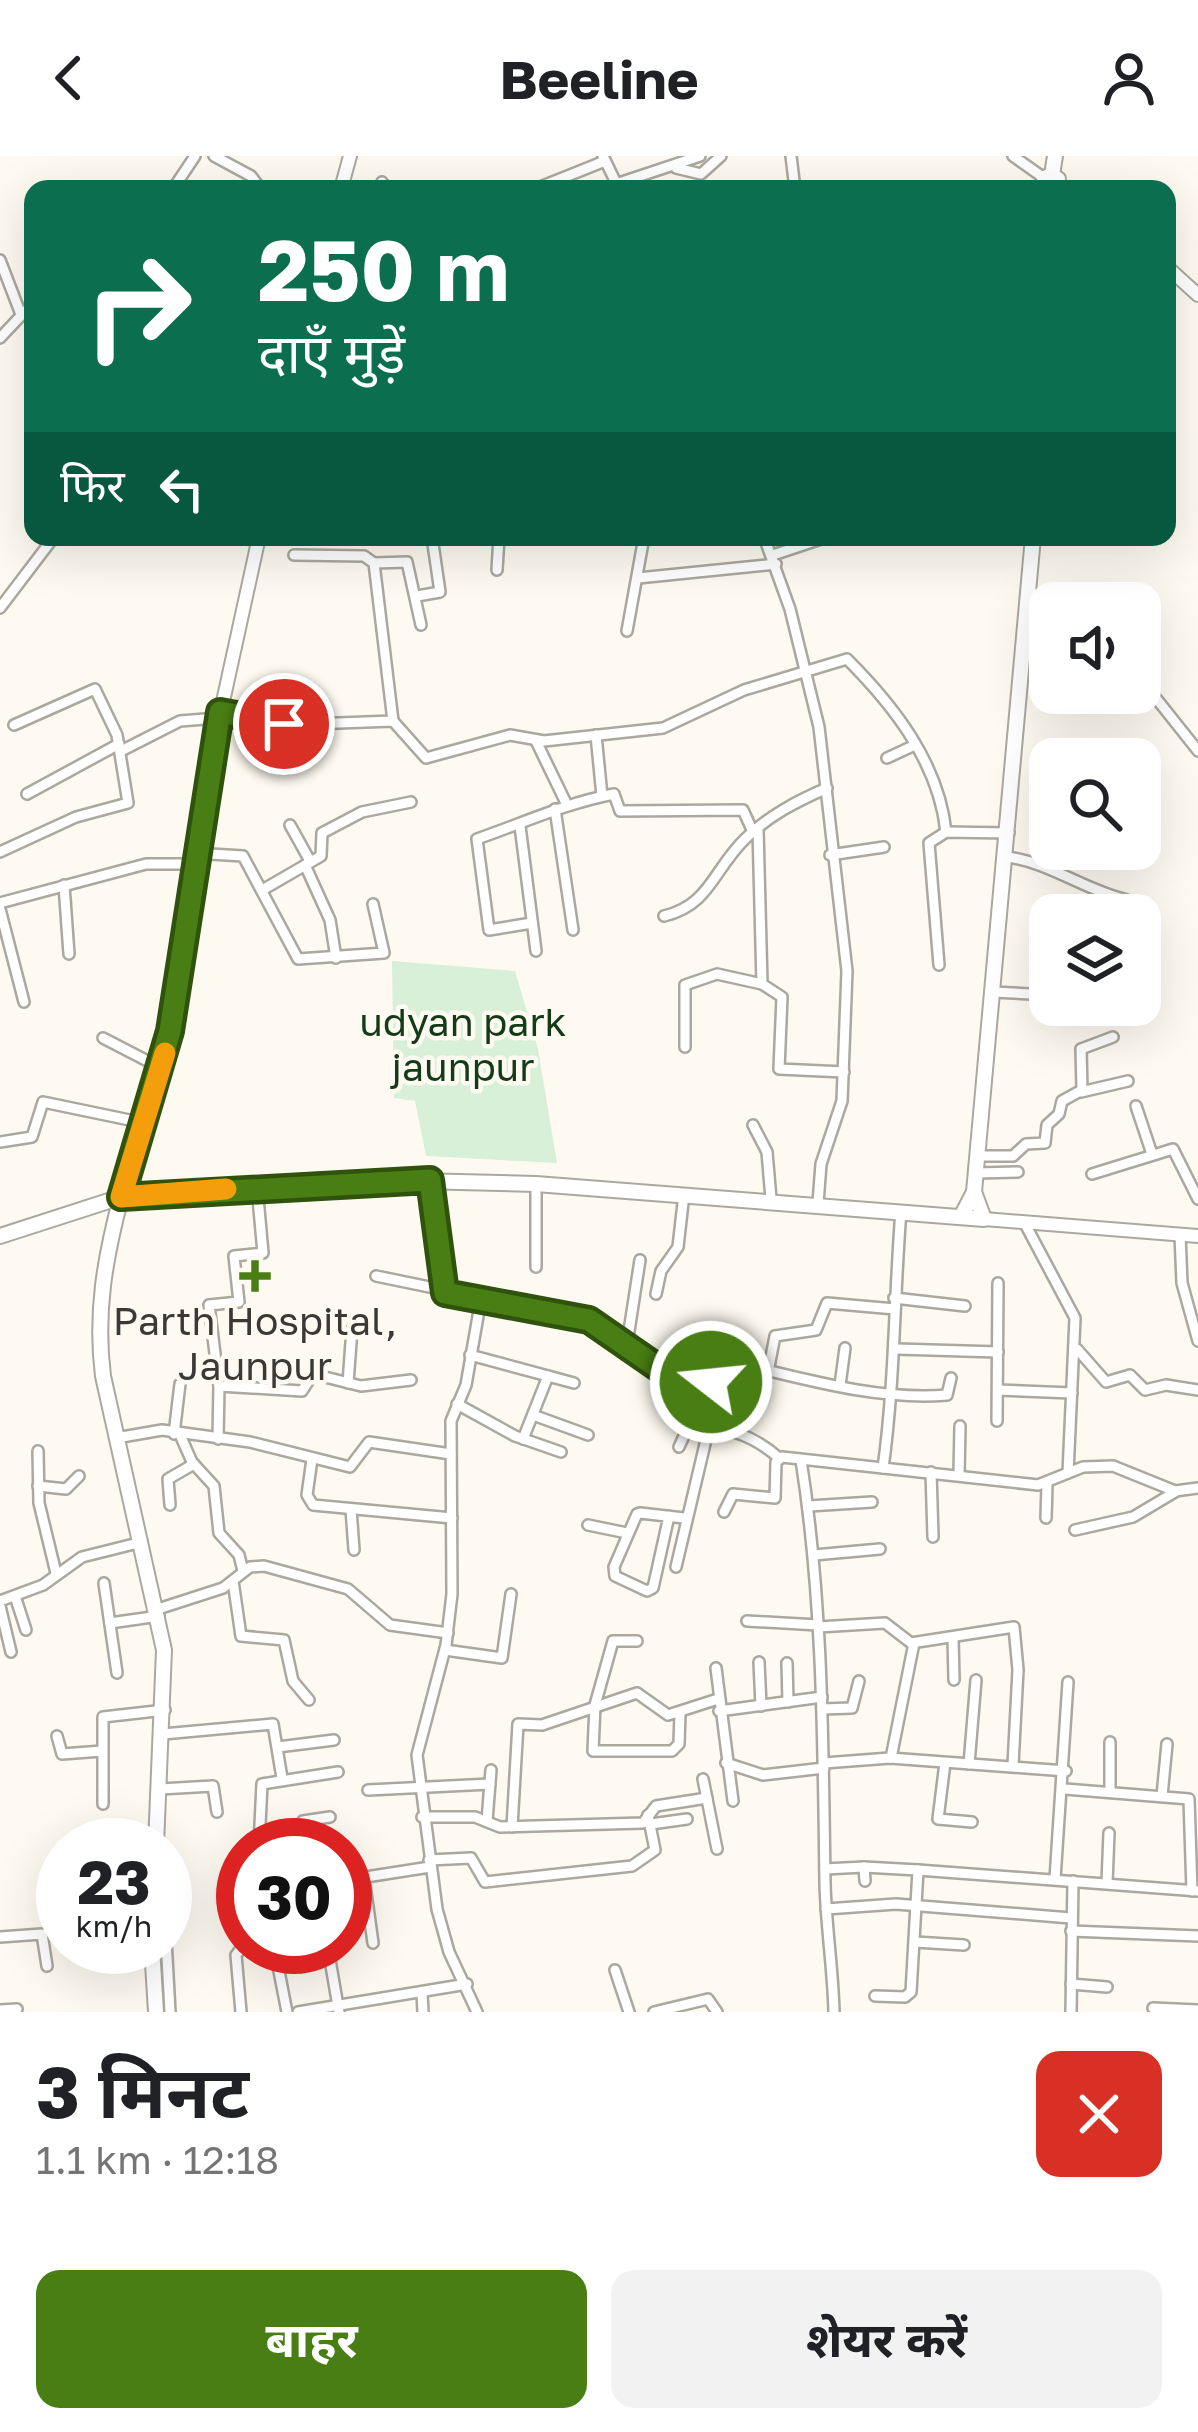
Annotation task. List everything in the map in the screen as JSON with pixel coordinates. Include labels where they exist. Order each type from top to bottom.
[{"type":"highway","points":[[1031,582],[1033,546]]},
{"type":"highway","points":[[961,1217],[974,1192],[1029,615]]},
{"type":"highway","points":[[0,1237],[121,1197],[257,1187],[430,1180],[536,1184],[984,1219],[974,1192]]},
{"type":"highway","points":[[121,1197],[105,1258],[98,1331],[116,1438],[159,1612],[165,1710],[158,1818]]},
{"type":"highway","points":[[154,1974],[156,2012]]},
{"type":"main road","points":[[121,1197],[161,1068],[219,715],[257,546]]},
{"type":"main road","points":[[984,1219],[1198,1236]]},
{"type":"street","points":[[214,156],[253,180]]},
{"type":"street","points":[[639,180],[700,156]]},
{"type":"street","points":[[676,168],[701,174],[721,156]]},
{"type":"street","points":[[1013,156],[1046,180]]},
{"type":"street","points":[[556,180],[604,159]]},
{"type":"street","points":[[0,260],[20,312]]},
{"type":"street","points":[[0,338],[24,309]]},
{"type":"street","points":[[0,608],[47,546]]},
{"type":"street","points":[[417,596],[440,592],[434,546]]},
{"type":"street","points":[[497,570],[498,546]]},
{"type":"street","points":[[627,631],[643,546]]},
{"type":"street","points":[[768,546],[820,727],[830,855],[847,971],[842,1101],[821,1164],[818,1203]]},
{"type":"street","points":[[638,578],[774,559],[805,546]]},
{"type":"street","points":[[294,555],[364,556],[374,563],[405,561],[421,625]]},
{"type":"street","points":[[374,563],[392,721],[426,758],[510,735],[536,741],[663,728],[744,690],[847,659],[915,745],[940,787],[946,832]]},
{"type":"street","points":[[410,568],[437,563]]},
{"type":"street","points":[[0,852],[76,817],[127,805],[120,748],[94,689],[14,725]]},
{"type":"street","points":[[1161,704],[1198,751]]},
{"type":"street","points":[[27,794],[180,721],[219,715],[284,724],[392,721]]},
{"type":"street","points":[[596,735],[602,796]]},
{"type":"street","points":[[536,741],[560,806],[573,930]]},
{"type":"street","points":[[887,758],[915,745]]},
{"type":"street","points":[[664,916],[690,909],[755,830],[826,788]]},
{"type":"street","points":[[532,923],[488,928],[475,844],[560,806],[602,796],[616,795],[620,812],[743,810],[755,830],[762,984]]},
{"type":"street","points":[[264,889],[324,853],[322,832],[362,812],[411,802]]},
{"type":"street","points":[[290,825],[330,920],[336,958]]},
{"type":"street","points":[[520,826],[536,951]]},
{"type":"street","points":[[939,965],[929,850],[933,838],[946,832],[1009,832]]},
{"type":"street","points":[[830,855],[884,848]]},
{"type":"street","points":[[24,1002],[0,906],[64,885],[146,864],[239,854],[264,889],[296,956],[384,953],[373,904]]},
{"type":"street","points":[[1007,857],[1052,870],[1102,894]]},
{"type":"street","points":[[64,885],[68,954]]},
{"type":"street","points":[[685,1047],[685,985],[717,974],[762,984],[782,997],[781,1071],[844,1072]]},
{"type":"street","points":[[994,992],[1029,994]]},
{"type":"street","points":[[1081,1092],[1081,1048],[1113,1037]]},
{"type":"street","points":[[103,1038],[161,1068]]},
{"type":"street","points":[[978,1156],[1013,1156],[1025,1144],[1045,1143],[1047,1125],[1059,1114],[1062,1101],[1128,1081]]},
{"type":"street","points":[[0,1142],[32,1137],[43,1102],[144,1124]]},
{"type":"street","points":[[1136,1106],[1152,1154]]},
{"type":"street","points":[[753,1125],[767,1152],[771,1199]]},
{"type":"street","points":[[1092,1174],[1176,1151],[1198,1198]]},
{"type":"street","points":[[976,1173],[1018,1172]]},
{"type":"street","points":[[430,1180],[445,1293]]},
{"type":"street","points":[[536,1184],[536,1267]]},
{"type":"street","points":[[218,1439],[219,1386],[209,1305],[239,1302],[234,1256],[263,1253],[257,1187]]},
{"type":"street","points":[[656,1294],[663,1267],[678,1247],[684,1194]]},
{"type":"street","points":[[883,1468],[897,1349],[894,1304],[901,1210]]},
{"type":"street","points":[[1024,1222],[1071,1304],[1077,1348],[1068,1473]]},
{"type":"street","points":[[1180,1234],[1182,1283],[1198,1341]]},
{"type":"street","points":[[627,1345],[640,1260]]},
{"type":"street","points":[[376,1276],[572,1314],[602,1326],[676,1380],[708,1384],[724,1362],[841,1385],[944,1396],[951,1378]]},
{"type":"street","points":[[997,1421],[998,1283]]},
{"type":"street","points":[[478,2012],[445,1941],[418,1784],[419,1736],[448,1633],[451,1454],[457,1404],[481,1299]]},
{"type":"street","points":[[768,1372],[775,1336],[816,1330],[826,1304],[964,1306]]},
{"type":"street","points":[[348,1383],[352,1329]]},
{"type":"street","points":[[841,1385],[845,1348]]},
{"type":"street","points":[[1077,1348],[1106,1382],[1130,1376],[1145,1390],[1192,1389],[1198,1379]]},
{"type":"street","points":[[897,1349],[998,1352]]},
{"type":"street","points":[[470,1354],[574,1383]]},
{"type":"street","points":[[219,1386],[302,1391],[313,1374],[376,1386],[411,1380]]},
{"type":"street","points":[[523,1439],[548,1376]]},
{"type":"street","points":[[180,1384],[177,1435],[214,1486],[219,1533],[236,1551],[243,1571]]},
{"type":"street","points":[[998,1390],[1072,1394]]},
{"type":"street","points":[[457,1404],[523,1439],[561,1452]]},
{"type":"street","points":[[533,1415],[588,1435]]},
{"type":"street","points":[[959,1474],[961,1426]]},
{"type":"street","points":[[680,1447],[686,1428],[709,1427],[751,1436],[779,1458],[1047,1485],[1068,1473],[1113,1466],[1175,1491]]},
{"type":"street","points":[[676,1567],[709,1427]]},
{"type":"street","points":[[116,1438],[162,1430],[350,1467],[369,1442],[451,1454]]},
{"type":"street","points":[[38,1451],[38,1486],[56,1574]]},
{"type":"street","points":[[724,1512],[733,1494],[775,1498],[779,1458]]},
{"type":"street","points":[[312,1459],[308,1500],[452,1518]]},
{"type":"street","points":[[801,1460],[814,1555],[826,1909],[835,2012]]},
{"type":"street","points":[[170,1505],[167,1479],[194,1464]]},
{"type":"street","points":[[931,1472],[933,1537]]},
{"type":"street","points":[[38,1486],[66,1489],[79,1476]]},
{"type":"street","points":[[1046,1518],[1047,1485]]},
{"type":"street","points":[[1075,1530],[1133,1517],[1175,1491],[1198,1488]]},
{"type":"street","points":[[808,1506],[872,1502]]},
{"type":"street","points":[[351,1509],[354,1550]]},
{"type":"street","points":[[669,1516],[663,1556],[650,1590],[614,1574],[637,1514],[669,1516],[684,1518]]},
{"type":"street","points":[[589,1526],[627,1533]]},
{"type":"street","points":[[11,1652],[0,1604],[82,1557],[142,1542]]},
{"type":"street","points":[[814,1555],[880,1549]]},
{"type":"street","points":[[110,1622],[159,1612],[233,1581],[243,1571],[264,1566],[336,1583],[390,1624],[448,1633]]},
{"type":"street","points":[[233,1581],[241,1636],[284,1640],[293,1681],[309,1700]]},
{"type":"street","points":[[104,1583],[117,1673]]},
{"type":"street","points":[[445,1650],[502,1658],[511,1594]]},
{"type":"street","points":[[15,1596],[26,1630]]},
{"type":"street","points":[[747,1621],[818,1626],[885,1623],[901,1640],[914,1643],[1017,1630],[1013,1765]]},
{"type":"street","points":[[953,1638],[954,1680]]},
{"type":"street","points":[[637,1641],[613,1641],[595,1705],[591,1744],[599,1754],[675,1750],[680,1713]]},
{"type":"street","points":[[891,1758],[914,1643]]},
{"type":"street","points":[[759,1662],[761,1706]]},
{"type":"street","points":[[787,1663],[788,1702]]},
{"type":"street","points":[[716,1668],[733,1801]]},
{"type":"street","points":[[969,1763],[976,1680]]},
{"type":"street","points":[[512,1827],[516,1727],[542,1725],[642,1693],[663,1713],[788,1702],[852,1708],[859,1681]]},
{"type":"street","points":[[1054,1880],[1065,1789],[1068,1682]]},
{"type":"street","points":[[103,1804],[106,1715],[165,1710]]},
{"type":"street","points":[[163,1734],[273,1724],[282,1778]]},
{"type":"street","points":[[57,1736],[62,1754],[103,1751]]},
{"type":"street","points":[[278,1747],[334,1740]]},
{"type":"street","points":[[1109,1792],[1110,1742]]},
{"type":"street","points":[[1162,1796],[1167,1744]]},
{"type":"street","points":[[726,1763],[763,1775],[891,1758],[1066,1771]]},
{"type":"street","points":[[945,1762],[938,1819],[972,1822]]},
{"type":"street","points":[[487,1821],[491,1770]]},
{"type":"street","points":[[260,1818],[261,1787],[282,1778],[338,1772]]},
{"type":"street","points":[[703,1779],[717,1849]]},
{"type":"street","points":[[368,1790],[490,1784]]},
{"type":"street","points":[[160,1789],[213,1786],[217,1812]]},
{"type":"street","points":[[825,1869],[918,1870],[1195,1891],[1192,1803],[1162,1796],[1065,1789]]},
{"type":"street","points":[[372,1876],[471,1858],[485,1882],[632,1866],[653,1855],[650,1820],[656,1806],[707,1798]]},
{"type":"street","points":[[323,1818],[330,1817]]},
{"type":"street","points":[[422,1817],[512,1827],[588,1822],[615,1827],[687,1819]]},
{"type":"street","points":[[1106,1883],[1108,1834]]},
{"type":"street","points":[[863,1867],[865,1881]]},
{"type":"street","points":[[874,1996],[910,1995],[918,1870]]},
{"type":"street","points":[[1071,2012],[1073,1881]]},
{"type":"street","points":[[826,1909],[916,1906],[1072,1918]]},
{"type":"street","points":[[1071,1931],[1198,1936]]},
{"type":"street","points":[[0,1936],[36,1934]]},
{"type":"street","points":[[372,1935],[373,1942]]},
{"type":"street","points":[[915,1942],[964,1945]]},
{"type":"street","points":[[615,1970],[629,2012]]},
{"type":"street","points":[[168,1974],[170,2012]]},
{"type":"street","points":[[238,1974],[241,2012]]},
{"type":"street","points":[[280,1974],[287,2012]]},
{"type":"street","points":[[332,1974],[338,2008]]},
{"type":"street","points":[[298,2012],[466,1984]]},
{"type":"street","points":[[1071,1984],[1107,1987]]},
{"type":"street","points":[[422,1994],[423,2012]]},
{"type":"street","points":[[1153,2008],[1197,2011],[1198,1998]]},
{"type":"street","points":[[654,2012],[707,2000],[717,2012]]},
{"type":"street","points":[[0,2010],[17,2008]]},
{"type":"green space","name":"udyan park jaunpur","points":[[392,961],[515,971],[538,1049],[557,1163],[426,1156],[415,1101],[394,1098]]},
{"type":"slow traffic","points":[[165,1053],[121,1197],[226,1189]]},
{"type":"place","name":"Parth Hospital, Jaunpur","points":[[255,1276]]},
{"type":"route","points":[[284,724],[220,712],[192,864],[170,1031],[121,1197],[430,1180],[445,1293],[557,1310],[589,1320],[680,1383],[711,1382]]}]
